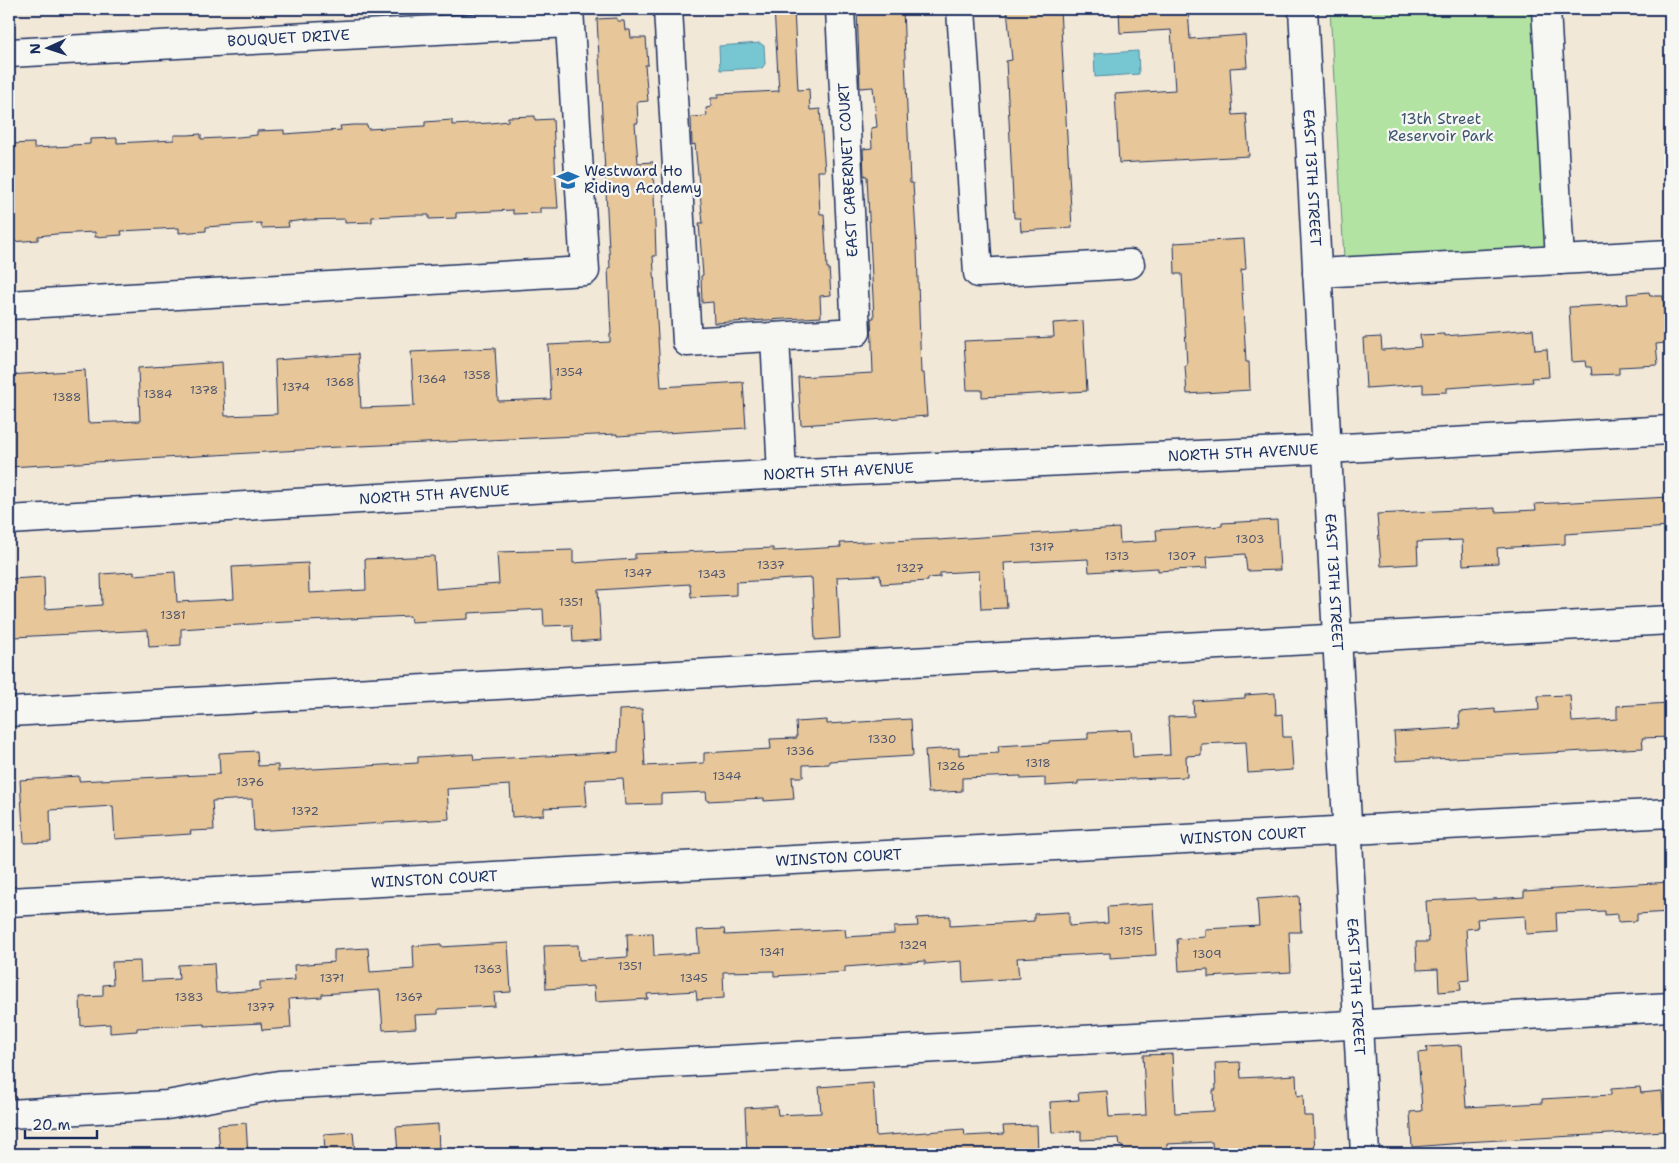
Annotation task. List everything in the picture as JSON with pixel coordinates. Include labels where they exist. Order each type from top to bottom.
[{"type":"street","points":[[668,9],[687,342],[774,337],[782,474]]},
{"type":"street","name":"EAST CABERNET COURT","points":[[774,337],[856,332],[840,9]]},
{"type":"street","points":[[961,9],[978,273],[1130,264]]},
{"type":"street","name":"EAST 13TH STREET","points":[[1303,9],[1365,1154]]},
{"type":"street","points":[[1546,9],[1560,260]]},
{"type":"street","points":[[9,305],[585,271],[569,16]]},
{"type":"street","name":"BOUQUET DRIVE","points":[[9,53],[569,16]]},
{"type":"street","points":[[1317,273],[1670,254]]},
{"type":"street","name":"NORTH 5TH AVENUE","points":[[9,520],[782,474],[1327,449],[1670,430]]},
{"type":"street","points":[[9,712],[1670,620]]},
{"type":"street","name":"WINSTON COURT","points":[[9,902],[1670,813]]},
{"type":"street","points":[[9,1114],[167,1105],[279,1085],[1670,1007]]},
{"type":"green space","name":"13th Street Reservoir Park","points":[[1330,9],[1538,9],[1552,246],[1344,258]]},
{"type":"water","points":[[760,43],[764,46],[765,64],[762,68],[720,70],[719,46]]},
{"type":"water","points":[[1138,51],[1139,74],[1095,77],[1094,54]]},
{"type":"building","points":[[774,9],[794,9],[798,90],[809,89],[810,110],[820,109],[825,171],[818,171],[820,214],[824,214],[827,268],[829,268],[831,295],[820,296],[821,317],[714,323],[713,302],[702,303],[701,276],[703,275],[699,223],[703,223],[695,144],[692,145],[691,117],[707,116],[706,108],[711,107],[711,98],[718,98],[718,94],[779,91]]},
{"type":"building","points":[[857,9],[903,9],[910,183],[913,183],[917,250],[921,373],[924,373],[927,416],[801,425],[798,377],[873,373],[871,318],[874,318],[867,176],[864,176],[863,149],[872,148],[871,128],[877,127],[873,87],[860,88]]},
{"type":"building","points":[[1007,9],[1060,9],[1072,228],[1021,231],[1020,218],[1014,218],[1006,61],[1012,60]]},
{"type":"building","points":[[1119,9],[1188,9],[1190,39],[1245,35],[1247,67],[1230,68],[1233,115],[1246,114],[1249,156],[1119,163],[1115,94],[1175,90],[1171,30],[1120,33]]},
{"type":"building","points":[[617,18],[617,21],[624,21],[625,30],[630,30],[631,38],[646,38],[648,65],[645,65],[648,101],[637,102],[638,123],[635,123],[638,163],[653,162],[656,256],[653,256],[661,387],[743,382],[746,428],[617,436],[617,434],[318,448],[9,467],[9,375],[85,370],[88,423],[140,421],[138,368],[222,362],[225,416],[277,414],[275,360],[358,354],[361,408],[414,406],[411,352],[495,348],[498,401],[551,399],[548,345],[610,342],[608,268],[610,268],[597,19]]},
{"type":"building","points":[[535,116],[535,120],[553,119],[558,208],[540,208],[540,213],[513,214],[513,210],[456,213],[456,218],[429,219],[429,215],[411,215],[372,217],[372,222],[345,223],[345,219],[306,220],[288,222],[289,227],[262,228],[261,223],[206,227],[206,231],[179,233],[179,228],[121,231],[122,235],[95,237],[95,232],[56,234],[38,236],[38,240],[11,242],[11,237],[9,238],[9,144],[34,143],[34,148],[72,146],[90,144],[90,139],[117,138],[117,143],[174,140],[174,135],[201,134],[201,139],[257,135],[257,131],[284,130],[284,134],[341,130],[340,126],[354,125],[367,125],[368,129],[425,126],[425,122],[452,120],[452,125],[491,123],[508,121],[508,117]]},
{"type":"building","points":[[1244,239],[1246,269],[1241,270],[1246,362],[1249,362],[1250,390],[1187,394],[1182,274],[1175,274],[1174,243]]},
{"type":"building","points":[[1649,292],[1650,296],[1663,296],[1666,343],[1656,344],[1658,365],[1619,367],[1619,374],[1592,375],[1591,367],[1586,367],[1585,361],[1572,362],[1569,307],[1628,304],[1627,294]]},
{"type":"building","points":[[1083,321],[1087,391],[982,397],[982,390],[967,390],[964,341],[1054,337],[1053,323]]},
{"type":"building","points":[[1533,329],[1535,350],[1547,349],[1549,377],[1532,378],[1533,382],[1447,388],[1447,392],[1423,393],[1423,384],[1366,388],[1363,338],[1381,337],[1382,350],[1421,347],[1420,335],[1444,334],[1444,336]]},
{"type":"building","points":[[1670,497],[1670,527],[1565,534],[1565,544],[1497,548],[1498,563],[1463,565],[1462,540],[1417,542],[1418,564],[1381,566],[1377,514],[1495,508],[1495,512],[1536,510],[1535,504]]},
{"type":"building","points":[[1277,520],[1280,570],[1247,571],[1245,554],[1206,557],[1207,568],[1158,571],[1158,568],[1089,572],[1088,559],[1004,563],[1007,608],[981,609],[979,571],[940,573],[940,577],[928,578],[928,581],[881,584],[880,575],[837,577],[840,638],[815,640],[812,578],[736,582],[736,595],[691,597],[690,584],[598,590],[601,640],[573,642],[572,625],[544,626],[543,609],[468,613],[468,619],[411,622],[410,616],[181,629],[181,645],[149,647],[148,630],[14,637],[11,579],[44,577],[45,609],[102,605],[101,574],[134,572],[134,575],[175,572],[177,602],[234,599],[232,567],[308,563],[309,593],[366,590],[365,559],[434,556],[436,589],[499,584],[497,552],[573,550],[573,563],[635,559],[635,554],[773,548],[773,551],[841,547],[840,543],[938,540],[1119,528],[1120,543],[1157,541],[1156,530],[1222,526],[1222,523]]},
{"type":"building","points":[[1275,693],[1276,715],[1282,714],[1283,737],[1291,737],[1293,770],[1248,773],[1246,742],[1201,744],[1201,755],[1186,756],[1187,777],[1078,781],[1078,784],[1045,786],[1045,778],[1021,779],[1021,776],[962,778],[962,791],[928,793],[925,750],[959,748],[959,755],[999,753],[998,746],[1088,739],[1088,732],[1131,730],[1133,757],[1170,755],[1168,717],[1194,716],[1193,701],[1245,698],[1245,695]]},
{"type":"building","points":[[1570,695],[1572,722],[1617,719],[1617,706],[1670,703],[1670,737],[1642,738],[1643,748],[1396,761],[1394,732],[1460,728],[1459,712],[1495,709],[1495,713],[1539,710],[1538,696]]},
{"type":"building","points":[[642,709],[645,766],[704,763],[704,753],[771,749],[770,739],[797,738],[796,722],[827,720],[827,724],[911,719],[913,756],[829,761],[829,764],[803,765],[803,777],[792,777],[794,799],[764,801],[764,798],[707,801],[706,792],[661,794],[661,804],[625,805],[623,778],[585,780],[587,806],[544,808],[544,815],[512,817],[510,785],[447,789],[449,819],[254,831],[252,799],[212,801],[214,830],[190,831],[191,834],[115,839],[113,806],[50,810],[51,842],[24,843],[20,780],[79,776],[79,781],[220,774],[219,753],[257,751],[258,766],[278,765],[278,771],[418,763],[418,757],[473,754],[474,760],[618,752],[619,710]]},
{"type":"building","points":[[1670,882],[1670,912],[1637,914],[1637,921],[1618,922],[1618,914],[1605,915],[1605,911],[1556,913],[1557,932],[1526,934],[1525,916],[1477,919],[1478,928],[1466,929],[1469,980],[1460,981],[1461,990],[1439,992],[1438,969],[1417,970],[1416,942],[1429,942],[1426,901],[1524,897],[1524,891]]},
{"type":"building","points":[[1299,896],[1301,932],[1289,932],[1291,972],[1208,977],[1208,969],[1179,971],[1177,939],[1205,937],[1205,929],[1259,926],[1257,899]]},
{"type":"building","points":[[1153,904],[1156,955],[1110,958],[1110,953],[1017,958],[1019,978],[963,982],[962,961],[925,964],[925,961],[845,967],[845,972],[812,974],[774,976],[774,971],[723,972],[724,998],[697,1000],[696,991],[647,994],[648,999],[595,1002],[594,986],[546,989],[544,946],[578,945],[579,960],[628,957],[627,934],[653,933],[654,956],[699,953],[697,930],[724,929],[725,935],[845,929],[846,937],[894,934],[894,927],[918,926],[917,918],[950,916],[950,926],[1034,921],[1034,914],[1069,912],[1069,926],[1108,923],[1107,907]]},
{"type":"building","points":[[508,943],[511,992],[494,993],[495,1006],[438,1009],[438,1014],[415,1015],[416,1028],[383,1030],[380,990],[322,994],[322,997],[289,999],[291,1028],[262,1030],[261,1023],[205,1026],[204,1024],[137,1028],[137,1031],[110,1033],[110,1024],[81,1026],[80,997],[103,996],[103,985],[113,984],[112,962],[140,961],[141,981],[179,979],[178,965],[214,963],[216,993],[260,990],[260,982],[295,980],[294,965],[334,962],[334,950],[368,948],[370,972],[414,969],[413,946],[441,944],[441,947]]},
{"type":"building","points":[[1462,1045],[1466,1107],[1542,1103],[1542,1099],[1611,1095],[1611,1089],[1640,1087],[1641,1093],[1662,1091],[1665,1131],[1464,1142],[1412,1147],[1410,1112],[1422,1111],[1418,1053],[1427,1052],[1426,1047]]},
{"type":"building","points":[[1172,1054],[1175,1113],[1214,1111],[1213,1090],[1216,1090],[1215,1063],[1240,1062],[1241,1078],[1296,1075],[1297,1096],[1303,1095],[1304,1116],[1313,1116],[1315,1152],[1213,1154],[1212,1142],[1167,1144],[1167,1154],[1123,1154],[1123,1146],[1120,1146],[1119,1138],[1081,1140],[1081,1131],[1052,1133],[1050,1102],[1079,1100],[1078,1093],[1107,1091],[1109,1117],[1146,1115],[1143,1055]]},
{"type":"building","points":[[873,1083],[876,1136],[964,1129],[965,1136],[1004,1134],[1003,1126],[1037,1125],[1038,1154],[747,1154],[745,1108],[777,1106],[778,1115],[821,1113],[819,1087]]},
{"type":"building","points":[[246,1123],[248,1154],[220,1154],[218,1125]]},
{"type":"building","points":[[438,1124],[439,1154],[398,1154],[396,1127]]},
{"type":"building","points":[[353,1132],[355,1154],[325,1154],[324,1134]]},
{"type":"place","name":"Westward Ho Riding Academy","points":[[568,180]]}]
